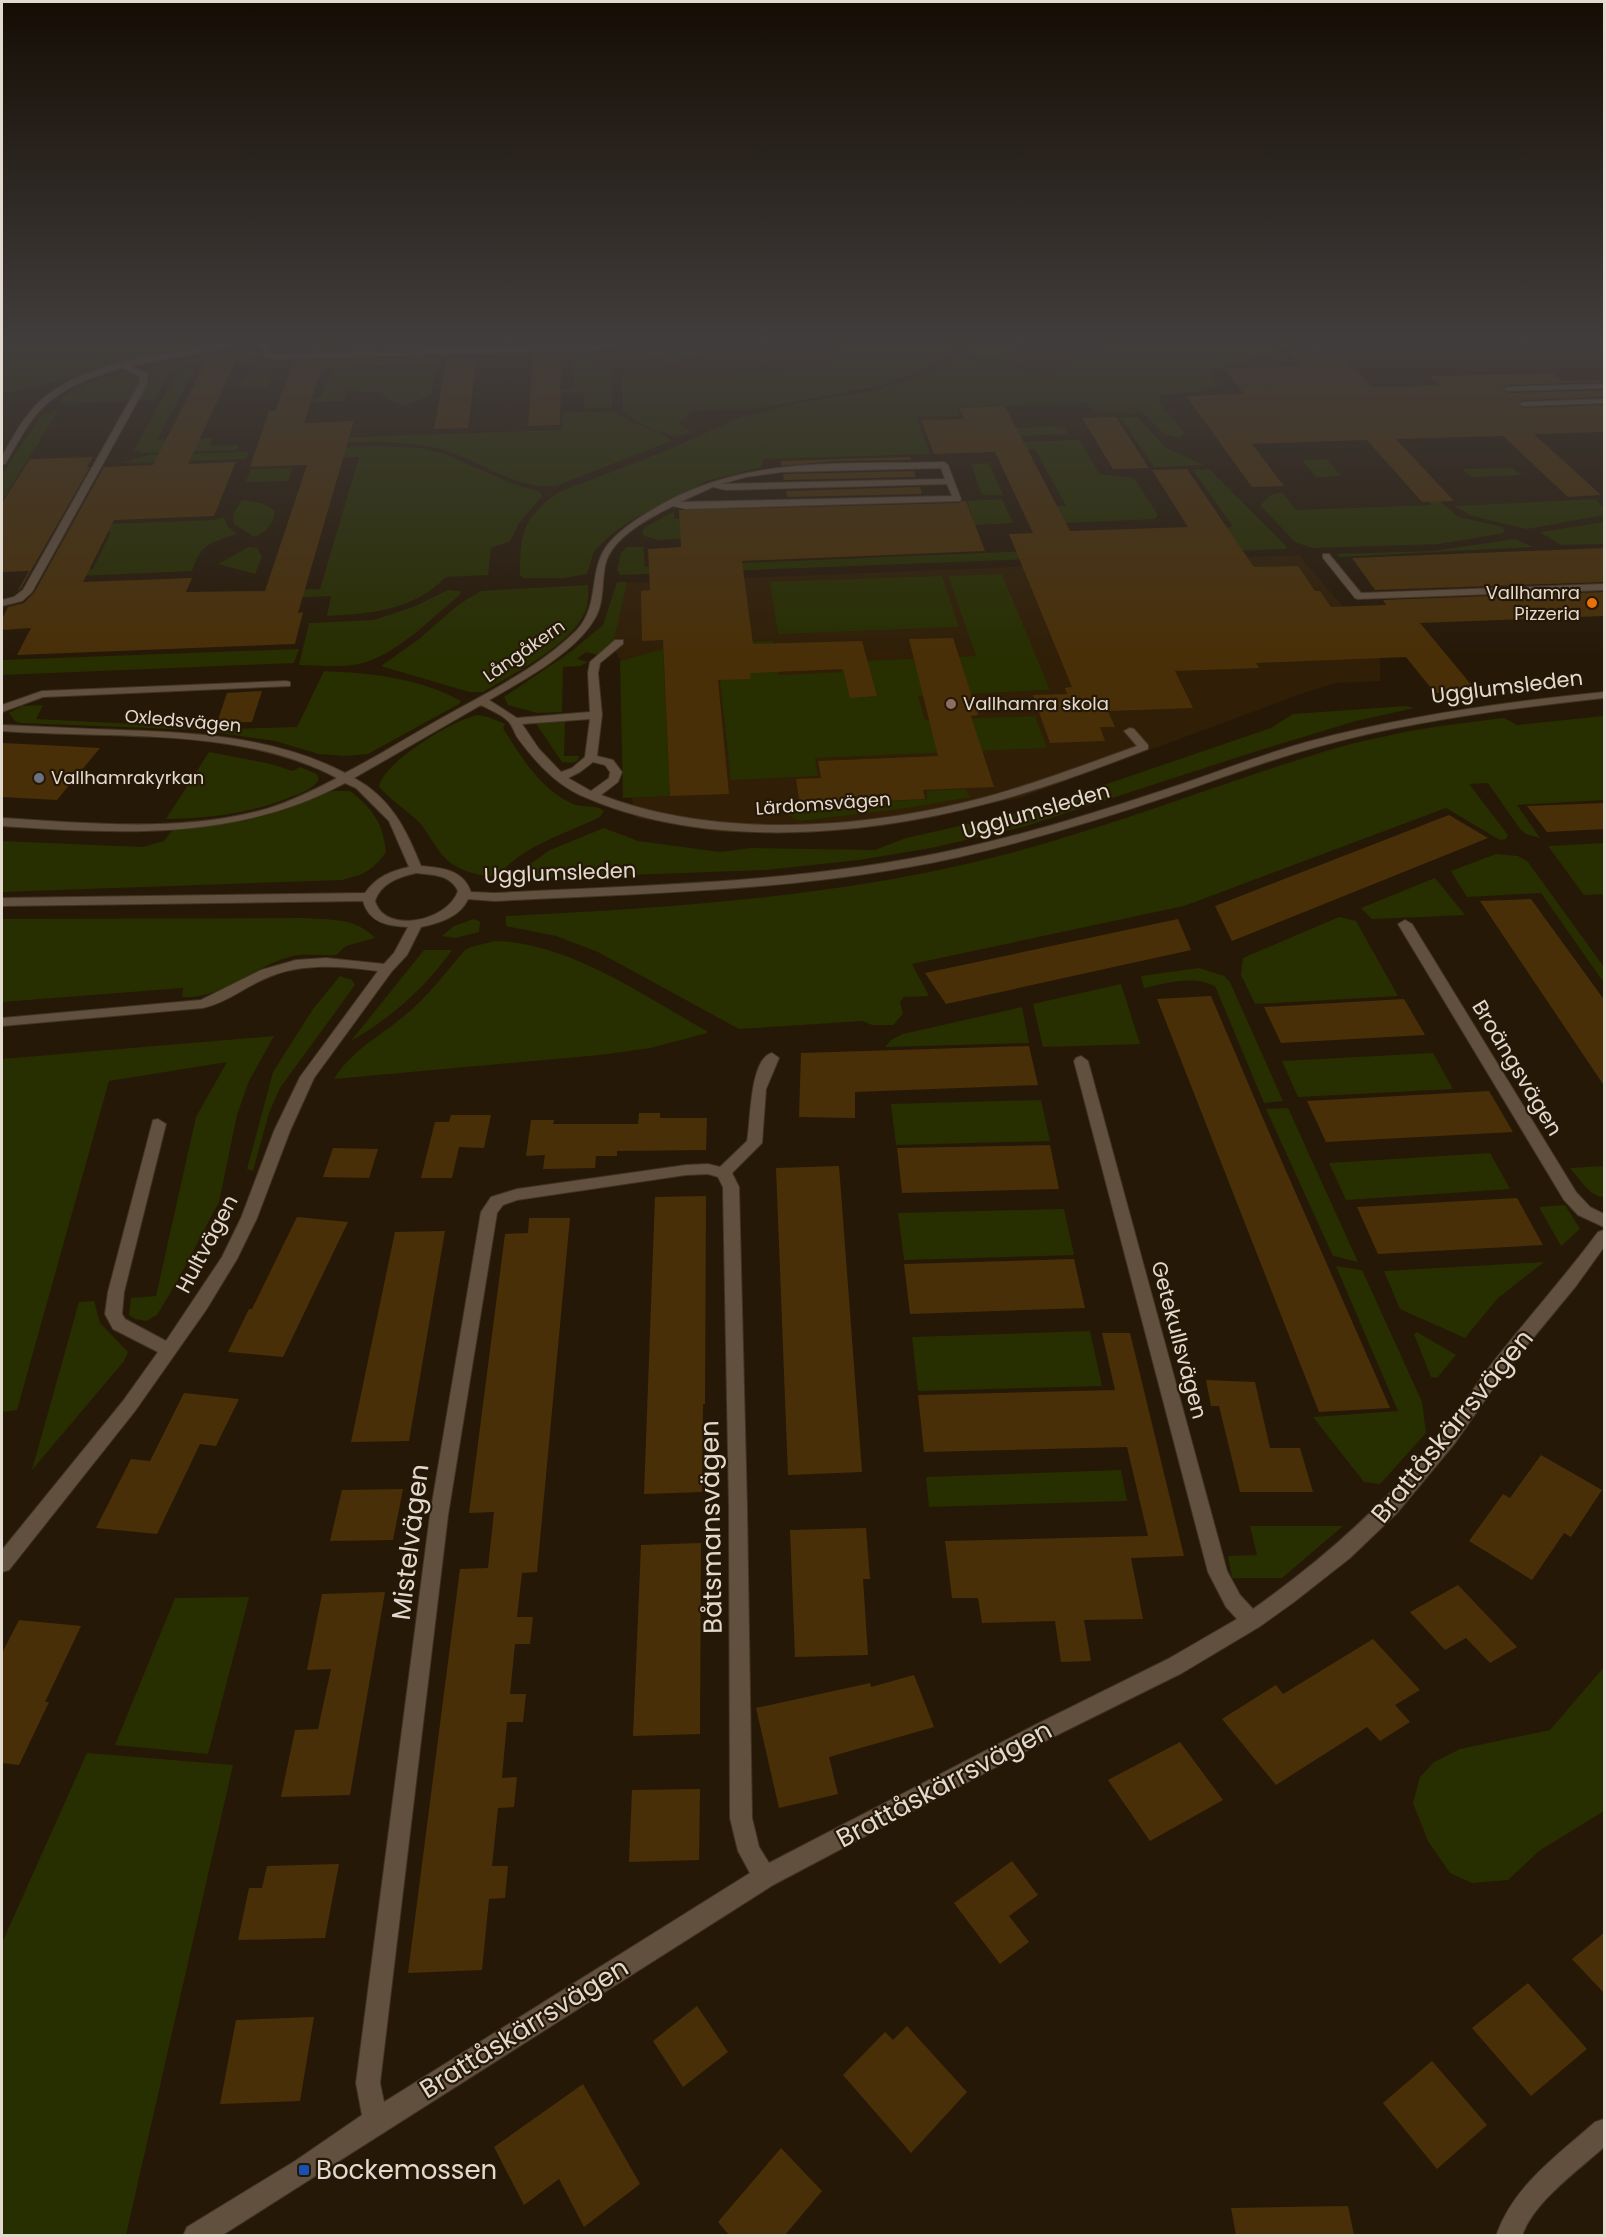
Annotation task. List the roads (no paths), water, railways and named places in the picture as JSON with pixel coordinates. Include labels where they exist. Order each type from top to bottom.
[{"type":"street","points":[[2,462],[11,448]]},
{"type":"street","points":[[2,603],[18,599],[27,592],[107,448]]},
{"type":"street","name":"Långåkern","points":[[2,822],[147,826],[239,819],[269,811],[305,798],[348,777],[516,680],[577,636],[595,611],[602,562],[608,550],[639,522],[671,503],[736,476],[780,469],[944,465],[950,481]]},
{"type":"street","points":[[671,503],[697,506],[957,499],[950,481],[726,487],[711,485]]},
{"type":"street","points":[[1326,556],[1358,596],[1605,587]]},
{"type":"street","points":[[559,777],[576,770],[591,758],[596,715],[593,673],[595,662],[619,642]]},
{"type":"street","points":[[2,710],[15,702],[42,694],[286,684]]},
{"type":"street","name":"Ugglumsleden","points":[[465,895],[494,897],[694,886],[812,876],[894,865],[1017,838],[1165,793],[1255,761],[1410,720],[1605,694]]},
{"type":"street","name":"Lärdomsvägen","points":[[481,700],[515,721],[519,731],[546,766],[559,777],[592,796],[624,809],[728,828],[809,827],[883,819],[986,800],[1143,747],[1130,731]]},
{"type":"street","points":[[515,721],[596,715]]},
{"type":"street","name":"Oxledsvägen","points":[[2,728],[218,740],[289,754],[348,777],[374,797],[394,820],[416,869]]},
{"type":"street","points":[[591,758],[606,760],[613,765],[616,772],[614,780],[592,796]]},
{"type":"street","points":[[416,869],[440,871],[455,876],[464,885],[465,895],[460,905],[449,914],[416,924],[400,923],[380,917],[369,906],[369,897],[376,887],[388,878],[416,869]]},
{"type":"street","points":[[2,902],[369,897]]},
{"type":"street","name":"Hultvägen","points":[[2,1564],[8,1549],[170,1351],[229,1259],[249,1218],[282,1131],[307,1077],[387,968],[400,955],[416,924]]},
{"type":"street","name":"Broängsvägen","points":[[1405,924],[1569,1196],[1584,1211],[1605,1221]]},
{"type":"street","points":[[2,1022],[203,1004],[218,1000],[265,973],[303,961],[387,968]]},
{"type":"street","points":[[723,1173],[754,1143],[759,1089],[772,1058]]},
{"type":"street","name":"Getekullsvägen","points":[[1081,1060],[1218,1572],[1233,1601],[1252,1621]]},
{"type":"street","points":[[158,1124],[116,1292],[113,1314],[119,1324],[170,1351]]},
{"type":"street","name":"Mistelvägen","points":[[376,2121],[368,2083],[439,1515],[489,1212],[497,1201],[517,1195],[686,1170],[708,1169],[723,1173]]},
{"type":"street","name":"Båtsmansvägen","points":[[723,1173],[729,1179],[731,1187],[738,1507],[741,1818],[749,1851],[765,1877]]},
{"type":"street","name":"Brattåskärrsvägen","points":[[196,2235],[304,2170],[376,2121],[765,1877],[1014,1746],[1175,1666],[1252,1621],[1343,1552],[1390,1507],[1449,1438],[1495,1372],[1605,1236]]},
{"type":"street","points":[[1509,2235],[1520,2211],[1542,2187],[1605,2131]]},
{"type":"place","name":"Vallhamra Pizzeria","points":[[1592,603]]},
{"type":"place","name":"Vallhamra skola","points":[[951,704]]},
{"type":"place","name":"Vallhamrakyrkan","points":[[39,778]]},
{"type":"place","name":"Bockemossen","points":[[304,2170]]}]
